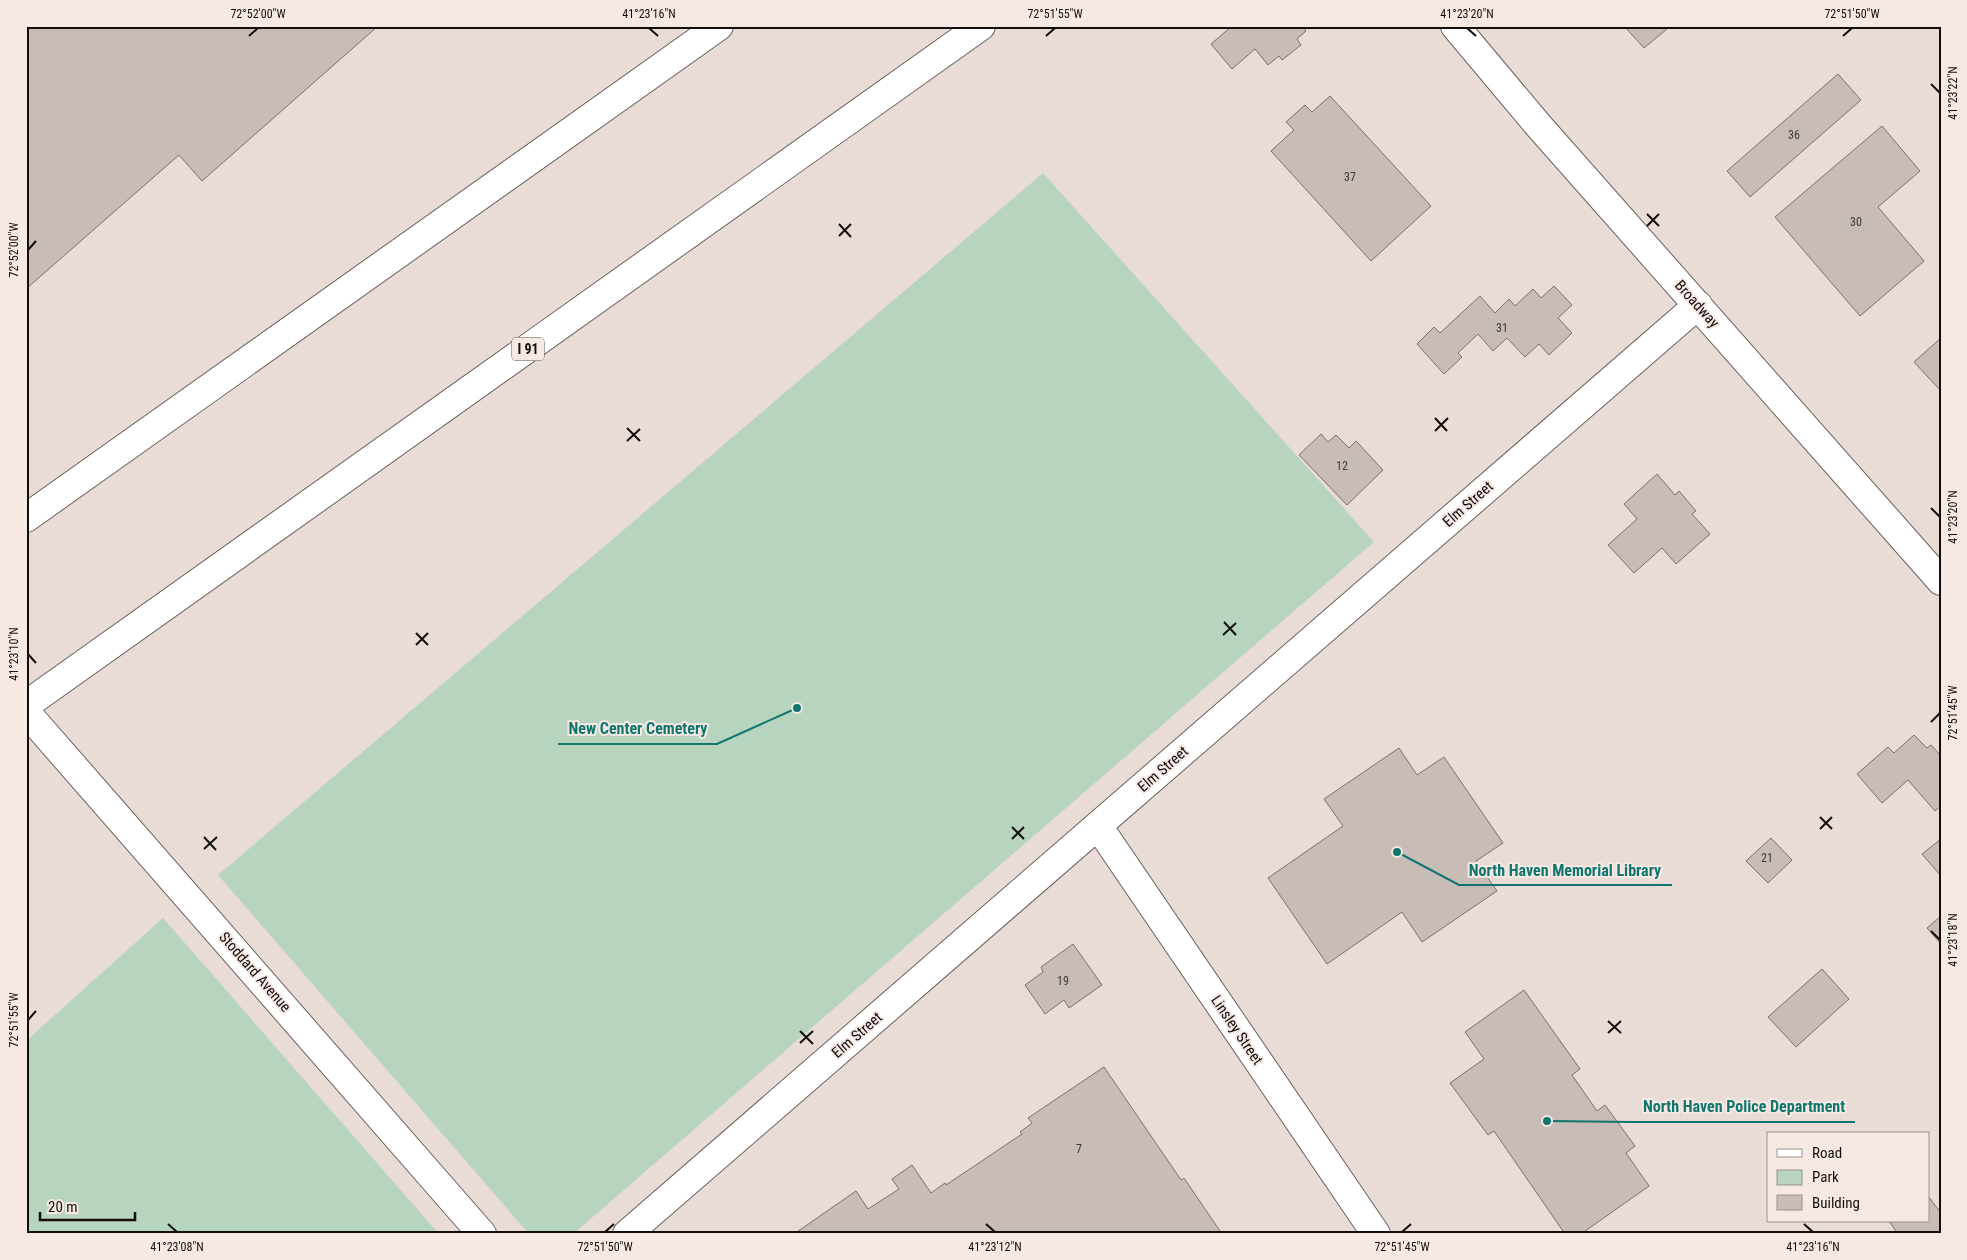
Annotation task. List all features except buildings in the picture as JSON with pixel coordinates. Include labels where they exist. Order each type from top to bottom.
[{"type":"main road","points":[[26,518],[719,26]]},
{"type":"main road","name":"I 91","points":[[26,705],[981,26]]},
{"type":"main road","name":"Broadway","points":[[1455,26],[1538,125],[1941,581]]},
{"type":"main road","name":"Elm Street","points":[[627,1234],[1698,305]]},
{"type":"main road","name":"Stoddard Avenue","points":[[26,712],[482,1234]]},
{"type":"main road","name":"Linsley Street","points":[[1098,826],[1376,1234]]},
{"type":"green space","points":[[1043,173],[1374,542],[573,1234],[529,1234],[218,875]]},
{"type":"green space","points":[[163,918],[439,1234],[26,1234],[26,1041]]},
{"type":"place","name":"New Center Cemetery","points":[[797,708]]},
{"type":"place","name":"North Haven Memorial Library","points":[[1397,852]]},
{"type":"place","name":"North Haven Police Department","points":[[1547,1121]]}]
